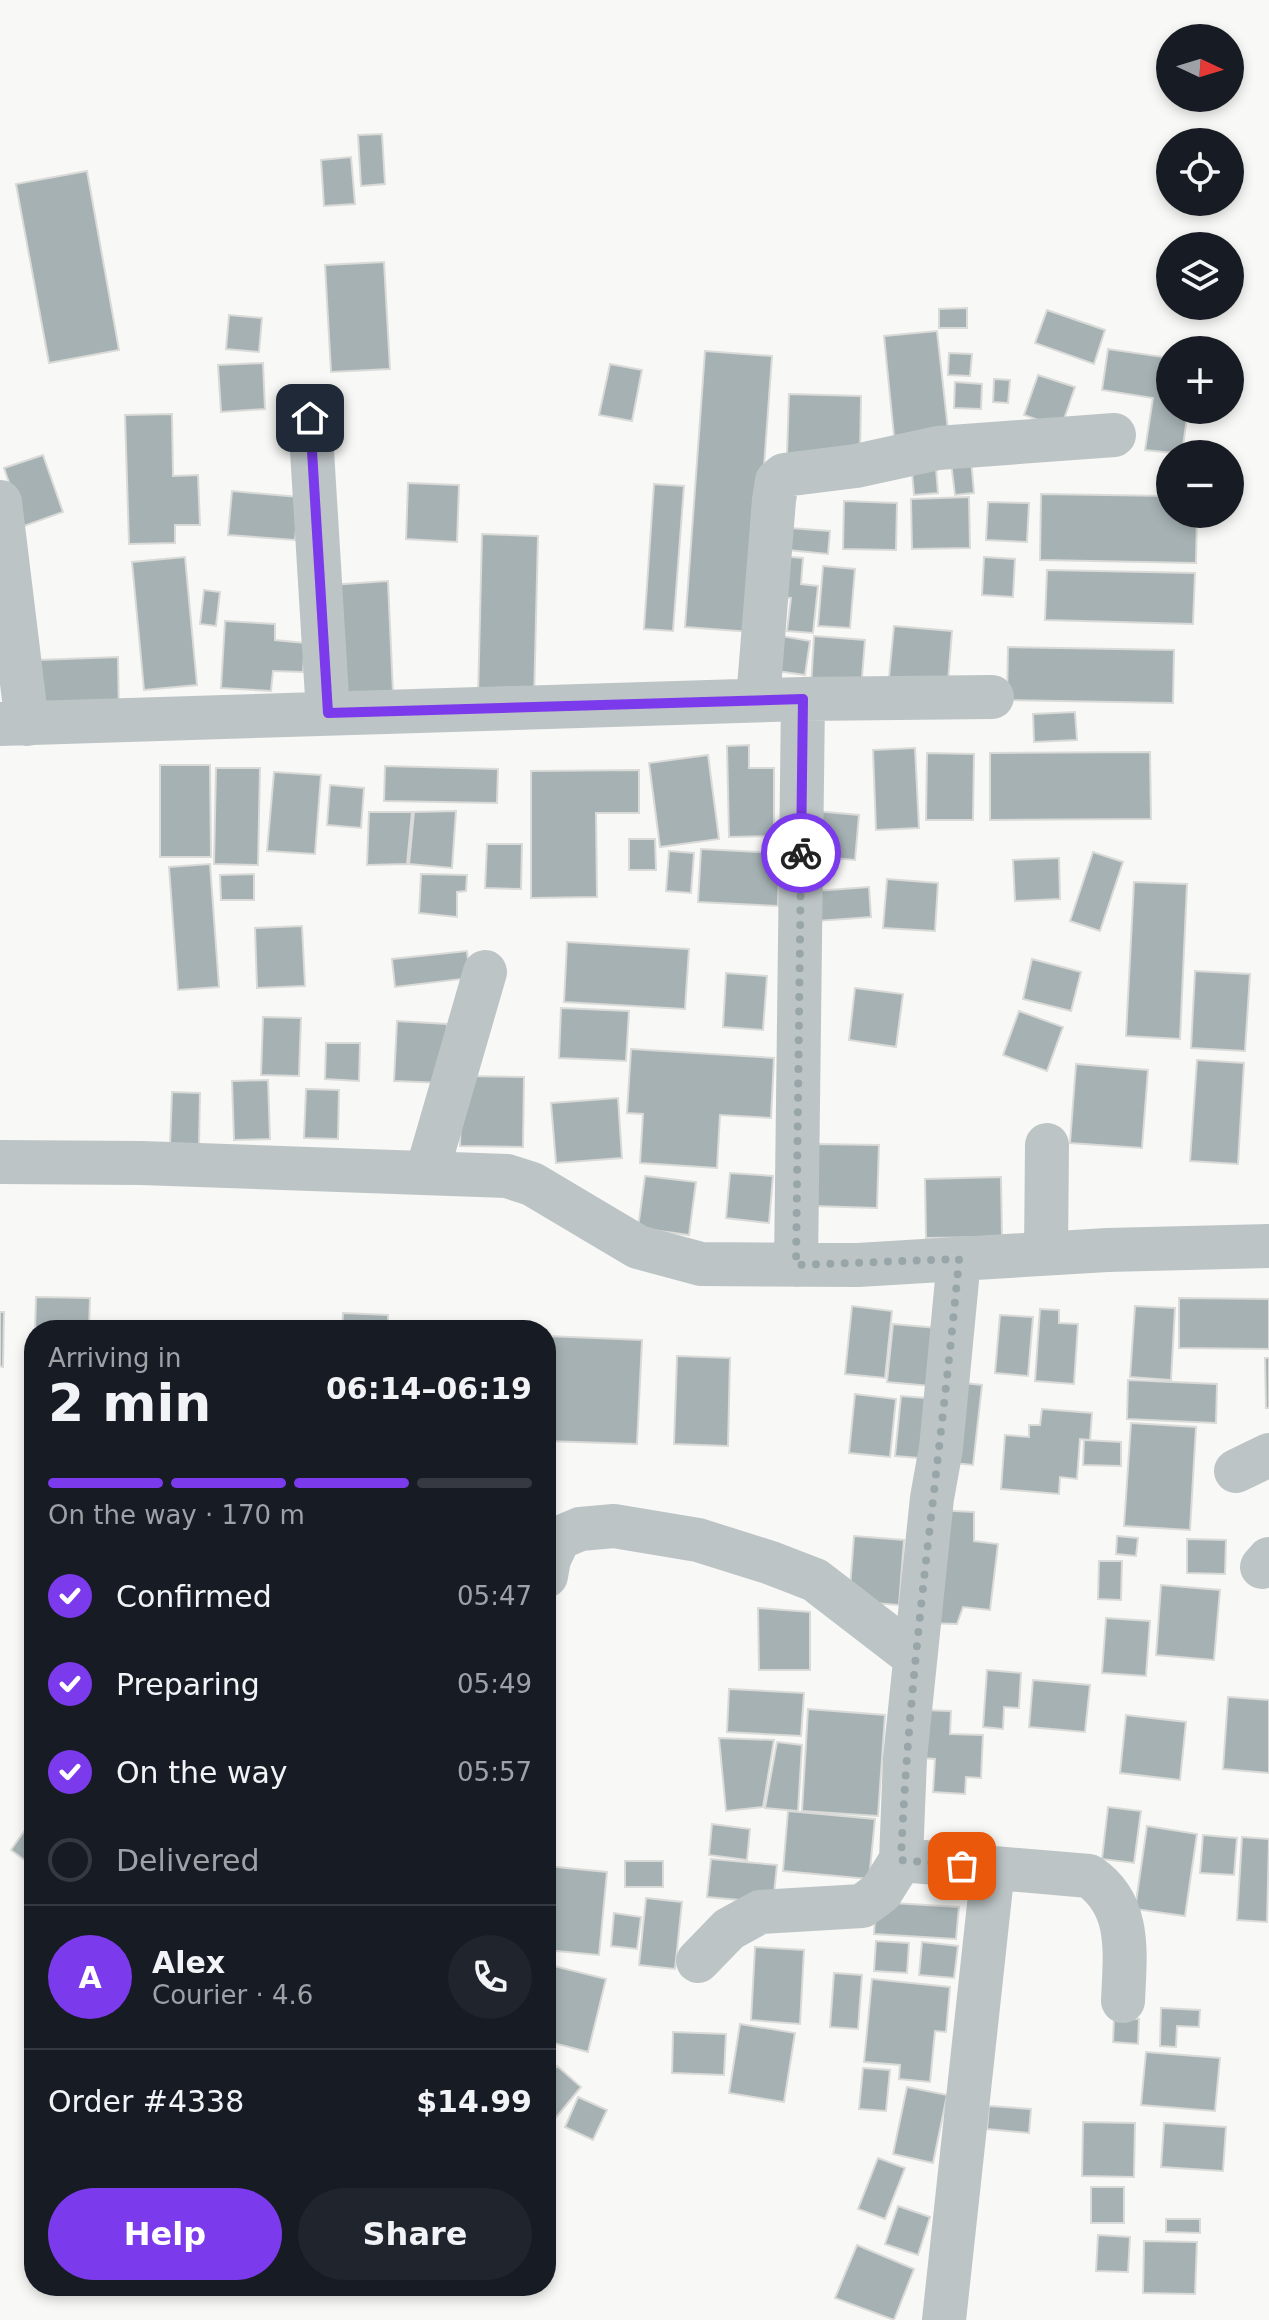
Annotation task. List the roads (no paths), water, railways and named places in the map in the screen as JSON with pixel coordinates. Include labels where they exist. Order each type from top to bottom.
[{"type":"street","points":[[310,418],[328,713]]},
{"type":"street","points":[[758,700],[774,500],[777,481],[784,475],[856,466],[926,450],[1114,435]]},
{"type":"street","points":[[0,502],[14,724],[758,700],[992,697]]},
{"type":"street","points":[[796,1265],[803,699]]},
{"type":"street","points":[[427,1172],[485,972]]},
{"type":"street","points":[[1046,1253],[1047,1145]]},
{"type":"street","points":[[0,1162],[507,1176],[532,1184],[638,1247],[701,1264],[796,1265],[1269,1246]]},
{"type":"street","points":[[698,1961],[729,1929],[760,1912],[862,1906],[881,1892],[901,1860],[905,1758],[932,1498],[941,1448],[959,1259]]},
{"type":"street","points":[[556,1547],[559,1538],[580,1529],[614,1526],[698,1540],[815,1580],[915,1657]]},
{"type":"street","points":[[901,1860],[1089,1876],[1108,1889],[1121,1915],[1123,2001]]},
{"type":"street","points":[[944,2320],[993,1868]]}]
